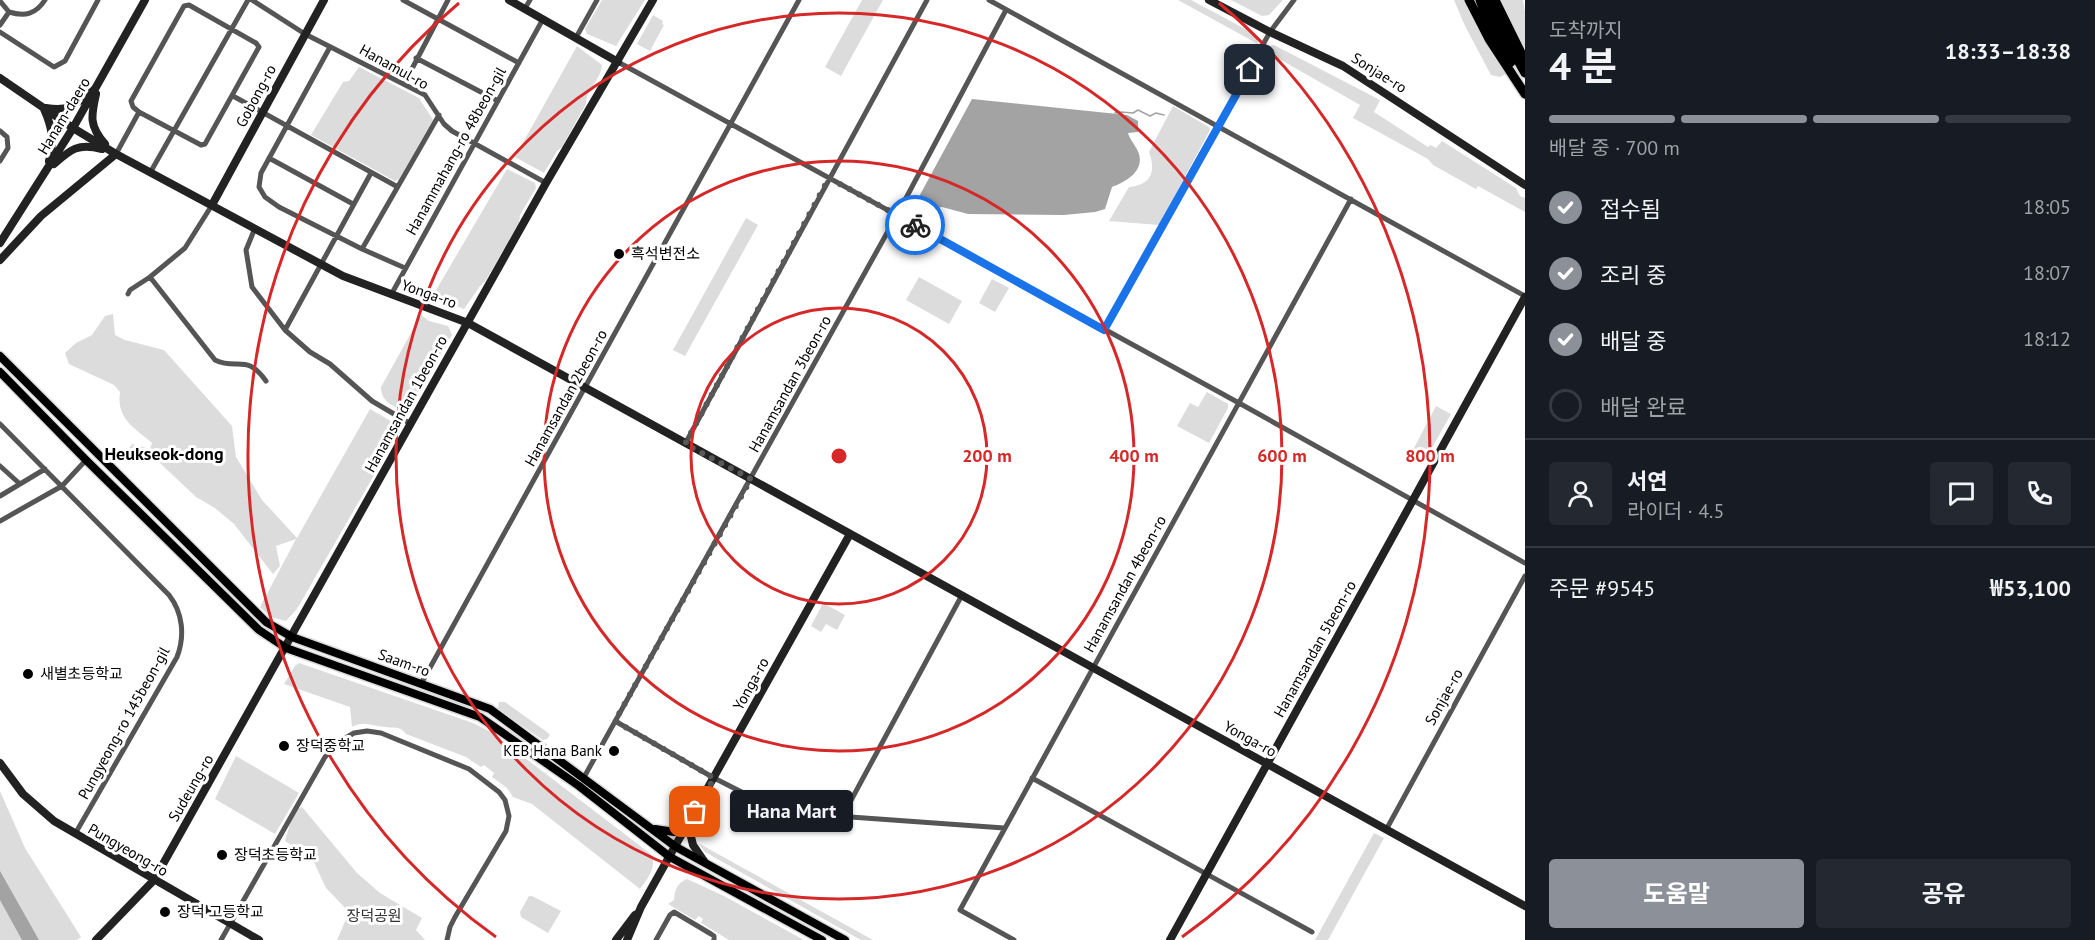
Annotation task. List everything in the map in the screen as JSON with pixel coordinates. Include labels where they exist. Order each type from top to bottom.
[{"type":"highway","points":[[1469,0],[1489,39],[1525,94]]},
{"type":"highway","points":[[1480,0],[1491,28],[1525,87]]},
{"type":"highway","points":[[1488,0],[1498,26],[1525,73]]},
{"type":"highway","points":[[1496,0],[1525,61]]},
{"type":"main road","name":"Saam-ro","points":[[0,356],[266,622],[292,637],[490,709],[676,847],[845,940]]},
{"type":"main road","name":"Saam-ro","points":[[0,372],[259,630],[286,648],[480,717],[579,786],[670,857],[822,940]]},
{"type":"main road","points":[[650,827],[674,832],[688,824]]},
{"type":"street","points":[[0,1],[9,12],[29,14],[38,10],[45,0]]},
{"type":"street","points":[[0,32],[54,67],[65,61],[98,0]]},
{"type":"street","name":"Hanam-daero","points":[[0,243],[97,88],[145,0]]},
{"type":"street","points":[[150,173],[231,28],[250,0]]},
{"type":"street","name":"Hanamul-ro","points":[[250,0],[305,34],[425,95],[452,131],[546,183]]},
{"type":"street","name":"Gobong-ro","points":[[212,205],[324,0]]},
{"type":"street","points":[[403,0],[519,63]]},
{"type":"street","points":[[404,84],[448,0]]},
{"type":"street","points":[[509,0],[1104,330],[1239,402],[1525,563]]},
{"type":"street","points":[[518,0],[528,3],[617,57],[618,62]]},
{"type":"street","points":[[578,34],[597,0]]},
{"type":"street","name":"Hanamsandan 1beon-ro","points":[[292,637],[546,183],[653,0]]},
{"type":"street","name":"Hanamsandan 2beon-ro","points":[[421,684],[798,0]]},
{"type":"street","points":[[685,444],[927,0]]},
{"type":"street","points":[[989,0],[1525,296]]},
{"type":"street","name":"Sonjae-ro","points":[[1209,0],[1350,70],[1525,185]]},
{"type":"street","points":[[1104,330],[1270,32],[1294,0]]},
{"type":"street","points":[[189,5],[256,43],[259,47],[233,96],[205,144],[201,145],[174,132],[133,107],[131,99],[184,6],[189,5]]},
{"type":"street","name":"Hanamsandan 3beon-ro","points":[[579,786],[897,215],[1006,10]]},
{"type":"street","points":[[0,25],[9,12]]},
{"type":"street","name":"Hanammahang-ro 48beon-gil","points":[[391,295],[543,20]]},
{"type":"street","points":[[330,47],[259,177],[258,188],[268,201],[279,207],[405,268]]},
{"type":"street","points":[[416,58],[498,100]]},
{"type":"street","name":"Yonga-ro","points":[[0,78],[73,128],[150,173],[357,282],[468,323],[1525,906]]},
{"type":"street","points":[[43,108],[68,109],[97,88]]},
{"type":"street","points":[[97,88],[92,113],[93,126],[97,135],[114,153]]},
{"type":"street","points":[[233,96],[396,186]]},
{"type":"street","points":[[43,108],[52,128],[53,137],[47,170]]},
{"type":"street","points":[[0,260],[41,216],[114,153],[140,112]]},
{"type":"street","points":[[362,249],[396,186],[439,115]]},
{"type":"street","points":[[0,131],[7,136],[8,148],[0,161]]},
{"type":"street","points":[[47,170],[68,152],[78,147],[91,146],[114,153]]},
{"type":"street","points":[[269,158],[353,204]]},
{"type":"street","points":[[285,330],[371,173]]},
{"type":"street","name":"Hanamsandan 4beon-ro","points":[[1014,940],[960,910],[1351,199]]},
{"type":"street","points":[[128,294],[130,290],[186,248],[212,205]]},
{"type":"street","points":[[255,228],[246,250],[252,287],[285,330],[310,352],[330,364],[372,401],[411,424]]},
{"type":"street","points":[[150,277],[215,360],[223,363],[248,364],[266,381]]},
{"type":"street","name":"Hanamsandan 5beon-ro","points":[[1170,940],[1525,296]]},
{"type":"street","name":"Pungyeong-ro 145beon-gil","points":[[0,424],[173,600],[180,614],[182,642],[177,657],[75,834]]},
{"type":"street","points":[[0,512],[2,520],[62,486],[86,460]]},
{"type":"street","points":[[0,465],[20,484]]},
{"type":"street","points":[[0,496],[45,468]]},
{"type":"street","name":"Yonga-ro","points":[[641,907],[850,534]]},
{"type":"street","name":"Sonjae-ro","points":[[1386,830],[1525,576]]},
{"type":"street","points":[[842,817],[962,595]]},
{"type":"street","name":"Sudeung-ro","points":[[96,940],[154,880],[292,637]]},
{"type":"street","points":[[615,721],[714,778],[781,812],[1004,828]]},
{"type":"street","points":[[221,940],[310,781],[337,742],[354,733],[372,732],[469,769],[493,787],[505,800],[509,816],[506,831],[455,917],[447,940]]},
{"type":"street","name":"Pungyeong-ro","points":[[0,763],[34,805],[75,834],[259,940]]},
{"type":"street","points":[[1032,778],[1312,932]]},
{"type":"street","points":[[688,824],[696,852],[708,865]]},
{"type":"street","points":[[616,940],[641,907]]},
{"type":"street","points":[[627,940],[641,907]]},
{"type":"street","points":[[657,940],[670,915],[674,912],[714,936],[714,940]]},
{"type":"green space","points":[[602,0],[645,0],[616,46],[587,34],[585,29]]},
{"type":"green space","points":[[862,0],[883,0],[841,76],[825,67]]},
{"type":"green space","points":[[1178,0],[1191,0],[1253,33],[1258,44]]},
{"type":"green space","points":[[1231,0],[1283,0],[1269,15],[1262,16]]},
{"type":"green space","points":[[1454,0],[1466,0],[1484,42],[1506,74],[1500,77],[1491,75]]},
{"type":"green space","points":[[1499,0],[1523,0],[1525,53]]},
{"type":"green space","points":[[653,15],[663,21],[664,25],[650,51],[637,44]]},
{"type":"green space","points":[[1274,45],[1380,100],[1374,112],[1428,147],[1430,145],[1436,148],[1442,141],[1516,188],[1520,196],[1525,198],[1525,212],[1478,186],[1476,189],[1433,165],[1428,159],[1353,118],[1360,105],[1265,51],[1269,46]]},
{"type":"green space","points":[[577,46],[602,65],[601,70],[588,94],[586,104],[562,147],[557,151],[544,173],[515,157]]},
{"type":"green space","points":[[359,67],[419,98],[433,120],[399,179],[395,181],[311,135],[343,82],[349,81]]},
{"type":"green space","points":[[1173,106],[1209,127],[1210,130],[1159,225],[1109,221],[1129,187],[1143,183],[1150,176],[1152,165],[1149,152]]},
{"type":"green space","points":[[507,169],[535,183],[536,188],[486,280],[464,309],[432,297]]},
{"type":"green space","points":[[746,218],[758,225],[685,356],[673,350]]},
{"type":"green space","points":[[919,277],[962,301],[949,324],[906,300]]},
{"type":"green space","points":[[992,279],[1009,288],[995,312],[979,303]]},
{"type":"green space","points":[[113,314],[115,335],[125,340],[164,350],[232,426],[236,457],[262,500],[297,538],[370,409],[396,424],[396,433],[381,463],[297,609],[286,621],[271,617],[260,607],[296,539],[276,546],[280,566],[273,574],[234,524],[215,508],[196,497],[159,462],[128,450],[132,444],[150,449],[152,443],[124,416],[121,409],[120,392],[114,385],[69,364],[65,353],[76,343],[92,335],[105,316]]},
{"type":"green space","points":[[421,315],[429,321],[448,326],[452,335],[408,410],[389,403],[383,397],[381,387]]},
{"type":"green space","points":[[1207,392],[1228,404],[1209,443],[1177,426],[1190,403],[1198,407]]},
{"type":"green space","points":[[1436,406],[1451,414],[1428,455],[1414,448]]},
{"type":"green space","points":[[823,603],[845,615],[837,630],[826,624],[821,632],[811,626]]},
{"type":"green space","points":[[299,663],[473,723],[491,732],[652,855],[653,865],[648,877],[640,889],[532,804],[513,797],[507,788],[492,777],[494,773],[484,765],[481,767],[466,757],[406,734],[399,728],[364,724],[352,727],[350,707],[284,684]]},
{"type":"green space","points":[[499,702],[505,702],[550,735],[543,740],[498,709]]},
{"type":"green space","points":[[236,756],[299,793],[275,834],[215,799]]},
{"type":"green space","points":[[0,791],[25,848],[81,937],[77,940],[0,940]]},
{"type":"green space","name":"장덕공원","points":[[302,807],[357,873],[380,893],[422,918],[416,930],[425,940],[337,940],[349,912],[326,888],[312,858],[285,841],[294,810]]},
{"type":"green space","points":[[1374,833],[1384,838],[1328,940],[1315,940]]},
{"type":"green space","points":[[698,843],[873,940],[861,940],[705,852]]},
{"type":"green space","points":[[687,879],[724,896],[804,940],[729,940],[701,923],[703,919],[699,916],[695,920],[668,904],[674,900],[678,885]]},
{"type":"green space","points":[[529,896],[561,911],[548,933],[521,917],[520,912]]},
{"type":"shaded area","points":[[972,99],[1127,115],[1138,121],[1138,132],[1128,133],[1139,154],[1139,166],[1128,179],[1112,187],[1105,209],[1095,212],[1064,215],[968,214],[942,207],[927,210],[915,204]]},
{"type":"shaded area","points":[[0,871],[39,940],[22,940],[0,900]]},
{"type":"waterway","points":[[1115,113],[1133,113],[1138,110],[1150,116],[1156,113],[1164,115]]},
{"type":"way so far","points":[[695,812],[714,778],[615,721],[751,479],[685,444],[829,178],[915,225]]},
{"type":"place","name":"흑석변전소","points":[[619,254]]},
{"type":"place","name":"새별초등학교","points":[[28,674]]},
{"type":"place","name":"장덕중학교","points":[[284,746]]},
{"type":"place","name":"KEB Hana Bank","points":[[614,751]]},
{"type":"place","name":"Hana Mart","points":[[695,812]]},
{"type":"place","name":"장덕초등학교","points":[[222,855]]},
{"type":"place","name":"장덕 고등학교","points":[[165,912]]},
{"type":"district","name":"Heukseok-dong","points":[[164,454]]},
{"type":"route","points":[[915,225],[1104,330],[1250,70]]}]
